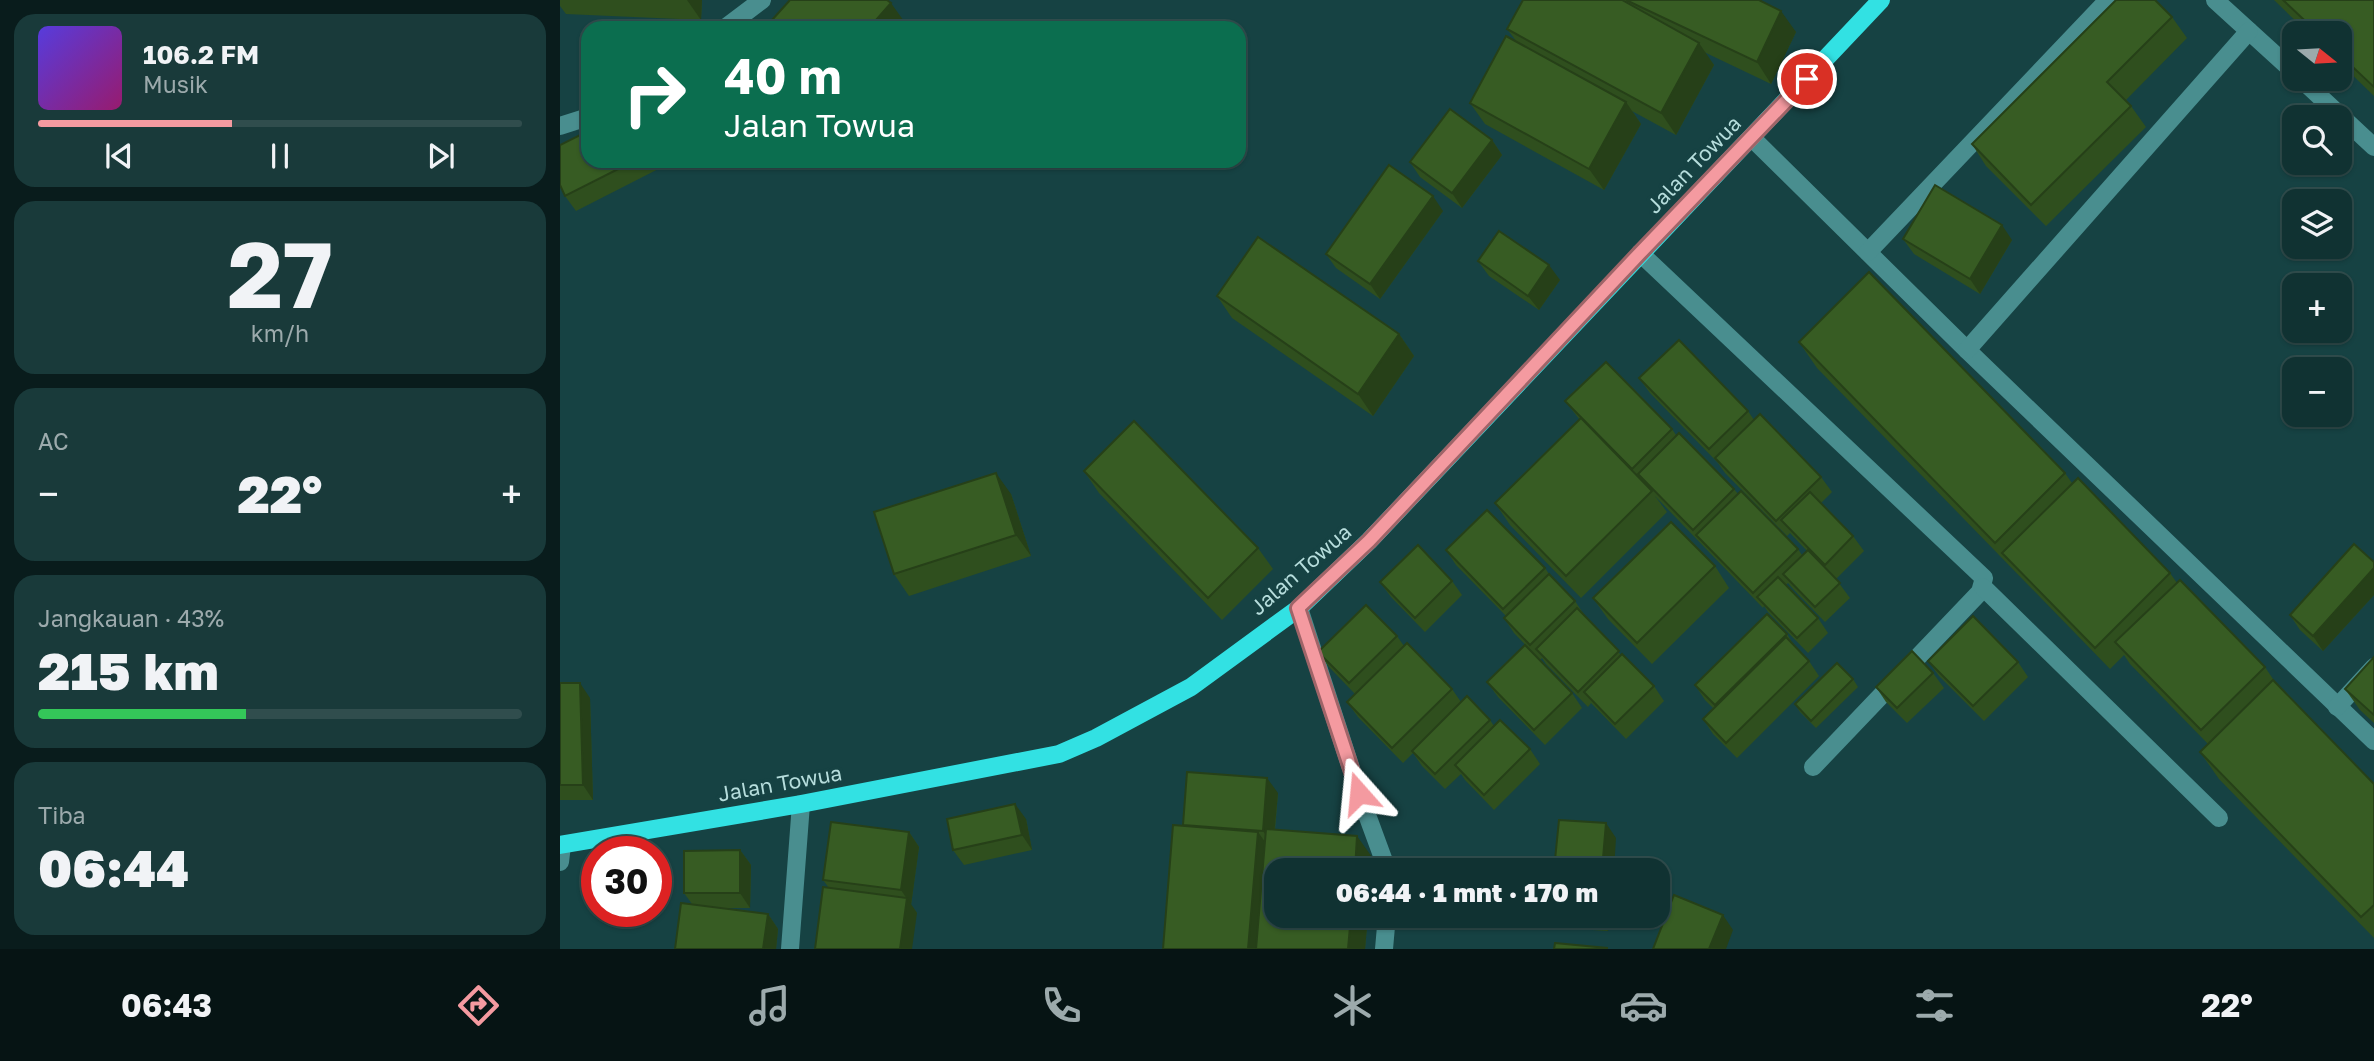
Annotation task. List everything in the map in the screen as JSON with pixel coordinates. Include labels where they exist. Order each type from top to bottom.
[{"type":"main road","name":"Jalan Towua","points":[[561,851],[1059,754],[1097,738],[1191,687],[1298,608],[1369,541],[1881,0]]},
{"type":"street","points":[[734,21],[762,0]]},
{"type":"street","points":[[1868,252],[2108,0]]},
{"type":"street","points":[[2215,0],[2282,61]]},
{"type":"street","points":[[1967,350],[2249,31]]},
{"type":"street","points":[[2314,91],[2374,147]]},
{"type":"street","points":[[560,126],[581,119]]},
{"type":"street","points":[[1752,138],[1967,350],[2374,741]]},
{"type":"street","points":[[1640,253],[1984,578],[1983,587],[1813,768]]},
{"type":"street","points":[[1983,587],[2219,818]]},
{"type":"street","points":[[1298,608],[1383,858]]},
{"type":"street","points":[[2337,707],[2374,667]]},
{"type":"street","points":[[790,949],[801,804]]},
{"type":"street","points":[[1384,949],[1386,928]]},
{"type":"building","points":[[790,0],[887,0],[891,3],[875,21],[772,20]]},
{"type":"building","points":[[1523,0],[1622,0],[1699,43],[1661,113],[1507,29]]},
{"type":"building","points":[[1626,0],[1759,0],[1781,11],[1757,62]]},
{"type":"building","points":[[2116,0],[2155,0],[2172,17],[2107,82],[2131,106],[2031,205],[1972,144]]},
{"type":"building","points":[[2283,0],[2374,0],[2374,87],[2352,66],[2352,21],[2305,21]]},
{"type":"building","points":[[1506,36],[1626,102],[1589,169],[1470,103]]},
{"type":"building","points":[[1450,109],[1492,140],[1452,193],[1410,162]]},
{"type":"building","points":[[581,134],[581,168],[620,168],[565,196],[560,185],[560,145]]},
{"type":"building","points":[[1389,165],[1433,196],[1370,284],[1326,254]]},
{"type":"building","points":[[1935,185],[2002,225],[1970,279],[1903,239]]},
{"type":"building","points":[[1499,231],[1549,265],[1528,296],[1478,261]]},
{"type":"building","points":[[1258,237],[1399,334],[1358,394],[1217,296]]},
{"type":"building","points":[[1869,272],[2065,473],[1995,543],[1799,342]]},
{"type":"building","points":[[1679,340],[1748,411],[1709,449],[1639,378]]},
{"type":"building","points":[[1606,362],[1672,429],[1632,469],[1565,401]]},
{"type":"building","points":[[1760,414],[1821,477],[1776,521],[1715,458]]},
{"type":"building","points":[[1581,418],[1652,491],[1566,576],[1495,503]]},
{"type":"building","points":[[1134,421],[1258,548],[1208,598],[1084,471]]},
{"type":"building","points":[[1679,433],[1734,489],[1693,530],[1638,474]]},
{"type":"building","points":[[996,473],[1016,535],[894,574],[874,512]]},
{"type":"building","points":[[2078,478],[2170,573],[2095,648],[2002,553]]},
{"type":"building","points":[[1741,491],[1798,549],[1753,593],[1696,535]]},
{"type":"building","points":[[1810,492],[1853,536],[1825,565],[1781,520]]},
{"type":"building","points":[[1487,510],[1545,568],[1503,609],[1446,550]]},
{"type":"building","points":[[1671,522],[1715,566],[1637,643],[1593,598]]},
{"type":"building","points":[[2354,544],[2374,562],[2374,568],[2313,636],[2290,615]]},
{"type":"building","points":[[1418,545],[1452,581],[1415,618],[1380,582]]},
{"type":"building","points":[[1808,550],[1840,583],[1815,607],[1783,574]]},
{"type":"building","points":[[1549,574],[1575,601],[1530,645],[1504,618]]},
{"type":"building","points":[[1778,577],[1818,618],[1797,638],[1757,597]]},
{"type":"building","points":[[2180,580],[2265,667],[2201,730],[2115,642]]},
{"type":"building","points":[[1366,605],[1397,636],[1349,683],[1318,652]]},
{"type":"building","points":[[1577,608],[1619,651],[1578,692],[1536,649]]},
{"type":"building","points":[[1767,614],[1787,634],[1715,705],[1695,685]]},
{"type":"building","points":[[1973,616],[2018,662],[1973,706],[1928,661]]},
{"type":"building","points":[[1786,637],[1809,661],[1726,743],[1703,719]]},
{"type":"building","points":[[1407,643],[1452,689],[1392,748],[1347,702]]},
{"type":"building","points":[[1525,645],[1572,693],[1534,730],[1487,682]]},
{"type":"building","points":[[1912,651],[1933,673],[1897,708],[1876,687]]},
{"type":"building","points":[[1622,654],[1654,686],[1615,724],[1584,692]]},
{"type":"building","points":[[2374,657],[2374,715],[2345,689]]},
{"type":"building","points":[[1837,663],[1853,679],[1811,721],[1795,704]]},
{"type":"building","points":[[2273,680],[2374,784],[2374,905],[2361,917],[2200,752]]},
{"type":"building","points":[[560,683],[580,683],[583,785],[560,785]]},
{"type":"building","points":[[1467,696],[1490,720],[1435,774],[1412,751]]},
{"type":"building","points":[[1500,720],[1530,749],[1484,795],[1455,765]]},
{"type":"building","points":[[1187,772],[1267,778],[1263,831],[1183,825]]},
{"type":"building","points":[[1015,804],[1022,835],[953,850],[947,819]]},
{"type":"building","points":[[1559,820],[1606,823],[1603,858],[1555,858]]},
{"type":"building","points":[[831,822],[909,832],[901,890],[823,880]]},
{"type":"building","points":[[1173,825],[1258,832],[1248,949],[1163,949]]},
{"type":"building","points":[[1266,829],[1357,836],[1356,858],[1264,858],[1264,928],[1350,928],[1348,949],[1256,949]]},
{"type":"building","points":[[740,850],[740,893],[684,893],[684,851]]},
{"type":"building","points":[[823,887],[907,898],[900,949],[815,949]]},
{"type":"building","points":[[1674,895],[1723,915],[1709,949],[1653,949],[1661,928],[1670,928],[1670,905]]},
{"type":"building","points":[[681,903],[768,914],[763,949],[675,949]]},
{"type":"building","points":[[1555,943],[1607,948],[1607,949],[1554,949]]},
{"type":"route","points":[[1359,793],[1298,608],[1369,541],[1807,79]]}]
